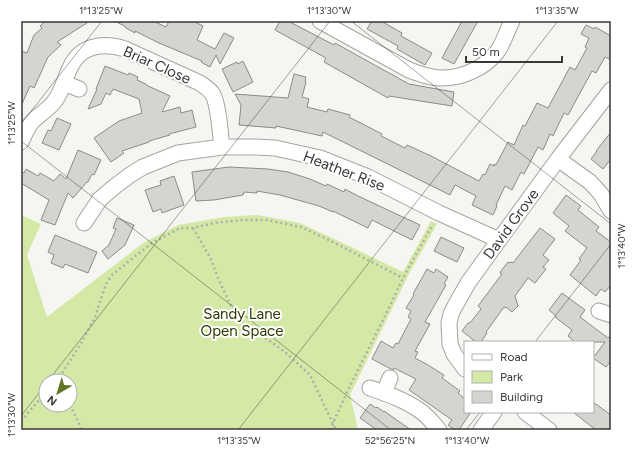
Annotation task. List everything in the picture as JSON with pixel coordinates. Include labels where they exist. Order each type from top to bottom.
[{"type":"street","points":[[320,21],[409,70],[440,78],[456,77],[468,73],[490,60],[498,51],[512,21]]},
{"type":"street","name":"Briar Close","points":[[21,142],[31,124],[55,102],[70,67],[76,58],[86,50],[105,45],[125,49],[200,83],[212,92],[216,107],[222,147]]},
{"type":"street","points":[[64,83],[79,89]]},
{"type":"street","name":"David Grove","points":[[464,368],[454,354],[450,344],[449,323],[455,306],[468,283],[499,240],[611,90]]},
{"type":"street","name":"Heather Rise","points":[[85,223],[100,199],[130,175],[160,159],[178,153],[222,147],[256,147],[275,148],[320,158],[368,177],[499,240]]},
{"type":"street","points":[[558,159],[590,182],[601,194],[611,211]]},
{"type":"street","points":[[390,378],[377,390],[410,404],[420,411],[439,430]]},
{"type":"street","points":[[481,430],[493,413]]},
{"type":"street","points":[[526,413],[549,430]]},
{"type":"path","points":[[62,373],[89,329],[95,317],[106,284],[112,276],[152,243],[180,228],[193,228],[214,223],[242,220],[267,220],[301,228],[330,240],[404,278]]},
{"type":"path","points":[[330,430],[347,392],[431,227]]},
{"type":"path","points":[[193,228],[211,259],[230,304],[241,320],[247,328],[264,337],[285,352],[310,374],[336,430]]},
{"type":"path","points":[[21,421],[38,401]]},
{"type":"path","points":[[74,413],[82,430]]},
{"type":"green space","name":"Sandy Lane Open Space","points":[[21,215],[41,224],[27,255],[47,317],[143,243],[178,225],[224,217],[258,215],[300,223],[403,272],[431,221],[437,224],[411,270],[350,395],[358,430],[21,430]]},
{"type":"building","points":[[46,21],[90,21],[57,42],[61,45],[48,57],[34,88],[30,86],[21,106],[21,51],[27,53],[34,35],[42,28],[40,26]]},
{"type":"building","points":[[115,21],[153,21],[166,27],[169,21],[193,21],[203,26],[197,40],[215,49],[224,33],[234,38],[220,64],[216,55],[210,67],[201,62],[202,61],[135,31],[135,33]]},
{"type":"building","points":[[280,21],[288,21],[334,45],[335,43],[409,84],[454,92],[452,106],[389,96],[388,98],[324,62],[326,58],[275,30]]},
{"type":"building","points":[[372,21],[381,21],[402,33],[401,36],[432,53],[425,65],[397,49],[398,46],[367,29]]},
{"type":"building","points":[[462,21],[478,21],[454,64],[442,58]]},
{"type":"building","points":[[586,25],[594,29],[595,27],[611,36],[611,60],[605,57],[596,73],[592,71],[568,115],[564,113],[553,136],[550,134],[543,150],[538,147],[524,174],[521,172],[512,190],[505,186],[493,215],[472,205],[476,196],[455,185],[450,195],[323,132],[322,136],[276,126],[276,128],[239,125],[241,105],[235,94],[288,98],[294,74],[306,77],[302,97],[309,99],[307,107],[327,112],[328,109],[350,115],[349,117],[382,134],[381,136],[405,148],[407,145],[431,156],[479,181],[483,174],[485,175],[490,164],[494,166],[494,164],[496,165],[508,142],[514,145],[523,125],[525,126],[537,103],[548,108],[570,67],[575,70],[587,48],[585,47],[589,38],[581,34]]},
{"type":"building","points":[[243,61],[253,82],[233,92],[222,69],[237,62],[238,64]]},
{"type":"building","points":[[105,66],[128,75],[129,73],[138,77],[137,80],[170,96],[162,112],[180,107],[181,113],[192,110],[196,127],[169,134],[170,135],[122,151],[124,153],[111,162],[94,138],[119,121],[142,113],[139,99],[113,89],[110,95],[106,93],[101,104],[88,109]]},
{"type":"building","points":[[57,118],[71,124],[59,150],[42,143],[48,130],[51,131]]},
{"type":"building","points":[[611,132],[611,159],[603,169],[591,159]]},
{"type":"building","points":[[78,150],[101,160],[94,175],[92,174],[88,182],[73,198],[68,193],[55,225],[41,220],[49,200],[21,183],[21,171],[24,173],[26,169],[38,176],[40,173],[54,181],[60,174],[66,179]]},
{"type":"building","points":[[229,167],[268,169],[288,172],[326,186],[327,184],[344,192],[345,189],[420,225],[412,240],[372,220],[368,228],[319,206],[280,195],[257,191],[257,193],[244,192],[243,195],[214,200],[196,201],[192,172]]},
{"type":"building","points":[[174,176],[184,205],[162,213],[161,209],[153,212],[145,190],[161,185],[160,181]]},
{"type":"building","points":[[566,195],[581,206],[578,210],[599,227],[596,231],[611,242],[611,285],[605,292],[601,289],[596,296],[570,275],[581,260],[579,259],[587,248],[565,231],[569,226],[553,213]]},
{"type":"building","points":[[117,218],[134,225],[125,245],[108,259],[102,251],[109,245],[116,229],[113,228]]},
{"type":"building","points":[[540,228],[555,239],[543,255],[549,260],[543,267],[546,269],[535,283],[528,278],[515,296],[518,306],[512,312],[504,307],[486,332],[487,333],[482,341],[475,341],[462,331],[481,309],[478,306],[502,274],[500,273],[501,271],[508,262],[513,263]]},
{"type":"building","points":[[55,235],[97,252],[88,273],[65,264],[63,268],[51,263],[54,255],[48,252]]},
{"type":"building","points":[[441,237],[464,248],[457,262],[434,251]]},
{"type":"building","points":[[427,269],[434,273],[436,269],[448,277],[444,284],[446,285],[425,322],[430,324],[415,351],[418,352],[415,358],[444,375],[442,378],[460,391],[458,393],[464,398],[464,413],[470,413],[459,430],[455,430],[448,425],[452,420],[409,390],[416,379],[394,368],[393,370],[372,359],[381,341],[393,348],[396,343],[398,344],[411,319],[408,317],[411,311],[406,308],[414,295],[413,294]]},
{"type":"building","points":[[562,293],[585,310],[580,317],[608,338],[611,335],[611,361],[606,367],[594,359],[605,342],[574,341],[568,336],[572,330],[555,317],[556,316],[549,310]]},
{"type":"building","points":[[594,403],[611,415],[611,430],[596,430],[574,413],[594,413]]},
{"type":"building","points":[[370,404],[384,411],[411,430],[377,430],[360,418]]}]
